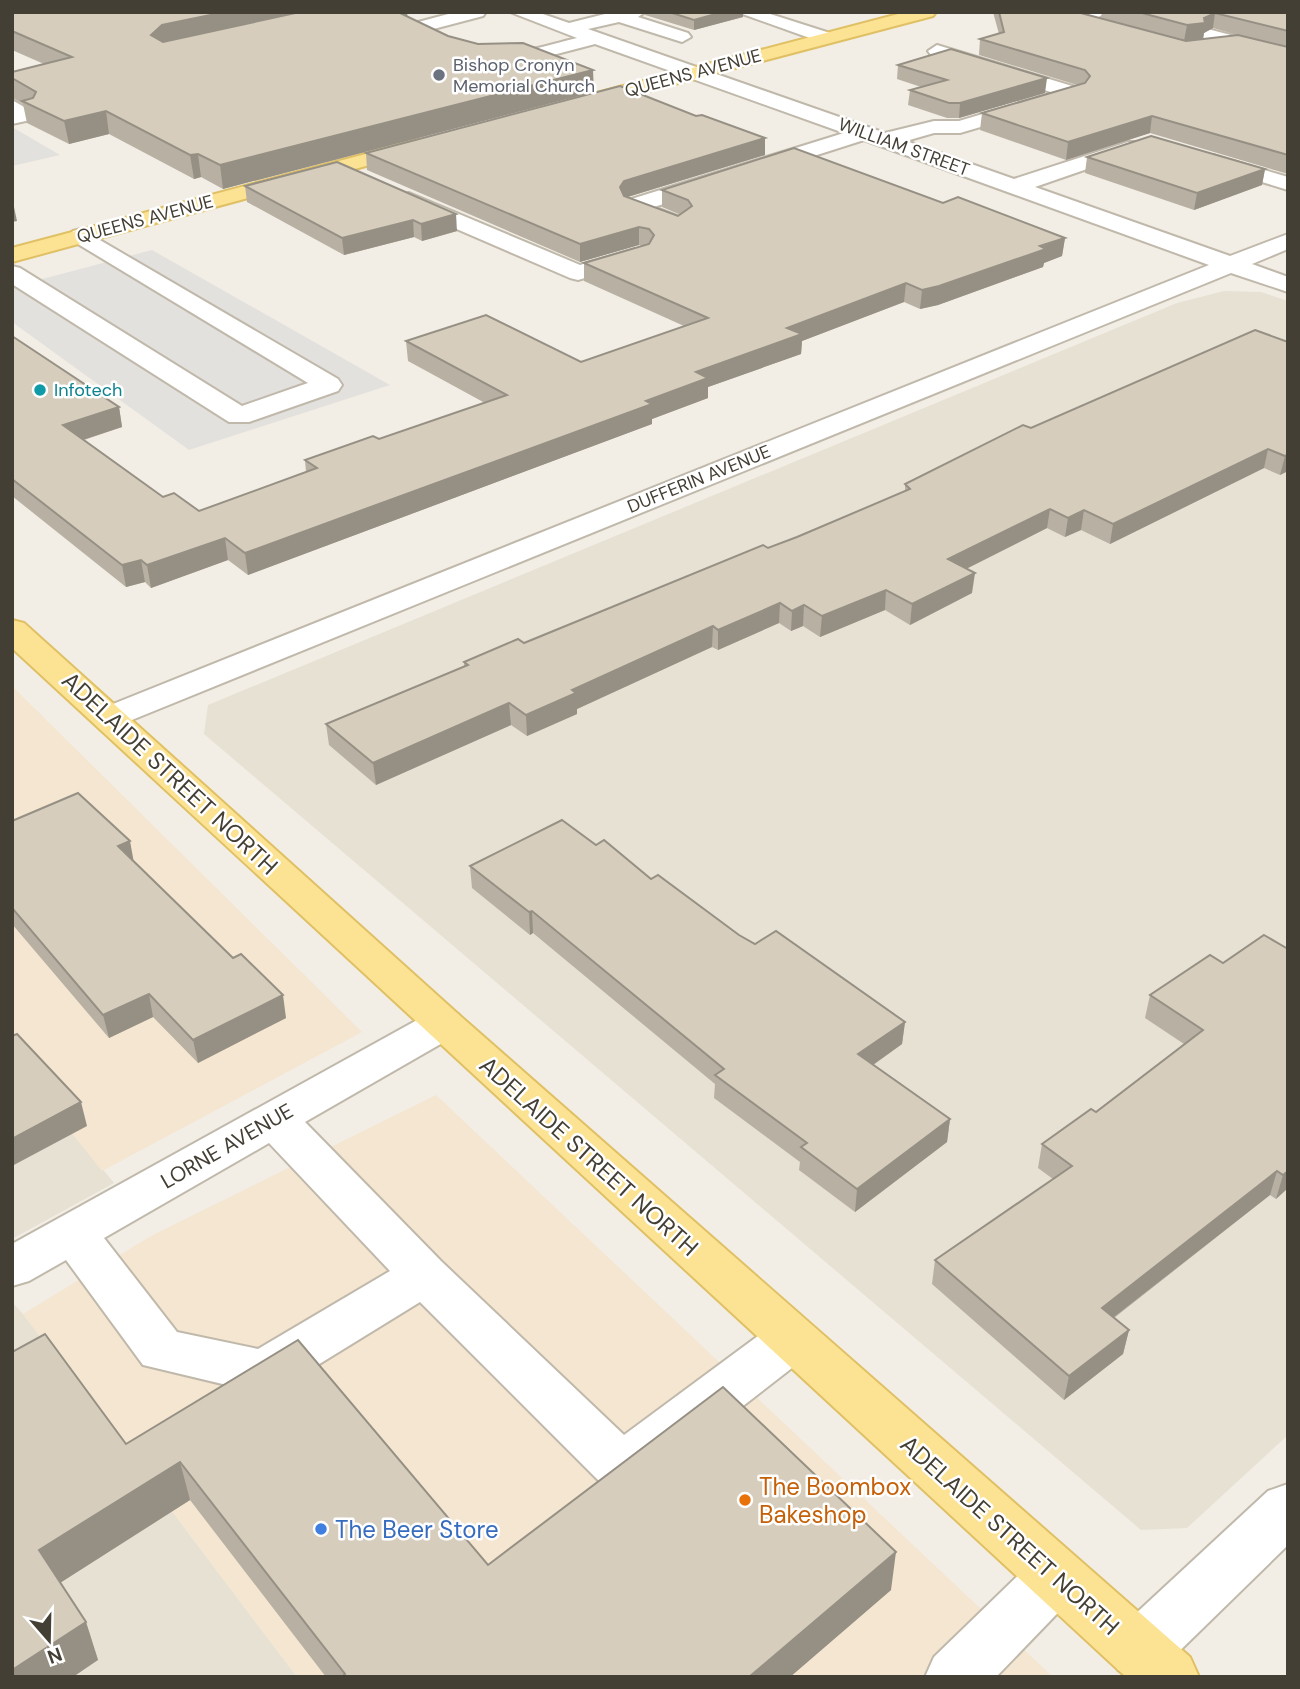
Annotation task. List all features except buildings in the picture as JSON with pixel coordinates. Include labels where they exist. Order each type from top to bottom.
[{"type":"main road","name":"QUEENS AVENUE","points":[[551,111],[927,12]]},
{"type":"main road","name":"QUEENS AVENUE","points":[[12,255],[432,142]]},
{"type":"main road","name":"ADELAIDE STREET NORTH","points":[[12,629],[443,1024],[1154,1663]]},
{"type":"street","points":[[477,12],[409,30],[465,54],[492,58],[526,55],[596,38]]},
{"type":"street","name":"WILLIAM STREET","points":[[519,12],[695,72],[1288,285]]},
{"type":"street","points":[[746,12],[827,38]]},
{"type":"street","points":[[1098,12],[1076,20],[1130,35]]},
{"type":"street","points":[[568,29],[628,14],[681,37]]},
{"type":"street","points":[[1137,16],[1288,56]]},
{"type":"street","points":[[1184,50],[1236,42]]},
{"type":"street","points":[[679,225],[633,206],[874,136],[933,127],[960,127],[1075,93],[937,51]]},
{"type":"street","points":[[12,106],[27,115],[12,118]]},
{"type":"street","points":[[1013,187],[1149,142],[1162,146]]},
{"type":"street","points":[[1187,153],[1288,184]]},
{"type":"street","points":[[340,167],[578,273],[640,255]]},
{"type":"street","points":[[12,273],[239,416],[329,386],[81,236]]},
{"type":"street","name":"DUFFERIN AVENUE","points":[[110,717],[1288,241]]},
{"type":"street","name":"LORNE AVENUE","points":[[12,1267],[443,1024]]},
{"type":"street","points":[[274,1119],[424,1275],[622,1468],[792,1339]]},
{"type":"street","points":[[73,1233],[161,1350],[264,1372],[424,1275]]},
{"type":"street","points":[[1154,1663],[1288,1508]]},
{"type":"street","points":[[955,1677],[1056,1576]]},
{"type":"shaded area","points":[[12,127],[60,155],[12,166]]},
{"type":"shaded area","points":[[152,250],[390,385],[189,450],[12,322],[12,287]]},
{"type":"shaded area","points":[[1224,291],[1261,292],[1288,301],[1288,1435],[1187,1528],[1141,1530],[204,734],[208,705],[1177,303]]},
{"type":"shaded area","points":[[12,686],[362,1032],[102,1171],[12,1059]]},
{"type":"shaded area","points":[[12,1059],[114,1183],[12,1239]]},
{"type":"shaded area","points":[[436,1095],[1053,1677],[297,1677],[23,1314],[151,1236]]},
{"type":"shaded area","points":[[12,1302],[23,1314],[297,1677],[12,1677]]},
{"type":"place","name":"Bishop Cronyn Memorial Church","points":[[439,75]]},
{"type":"place","name":"Infotech","points":[[40,390]]},
{"type":"place","name":"The Boombox Bakeshop","points":[[745,1500]]},
{"type":"place","name":"The Beer Store","points":[[321,1529]]}]
